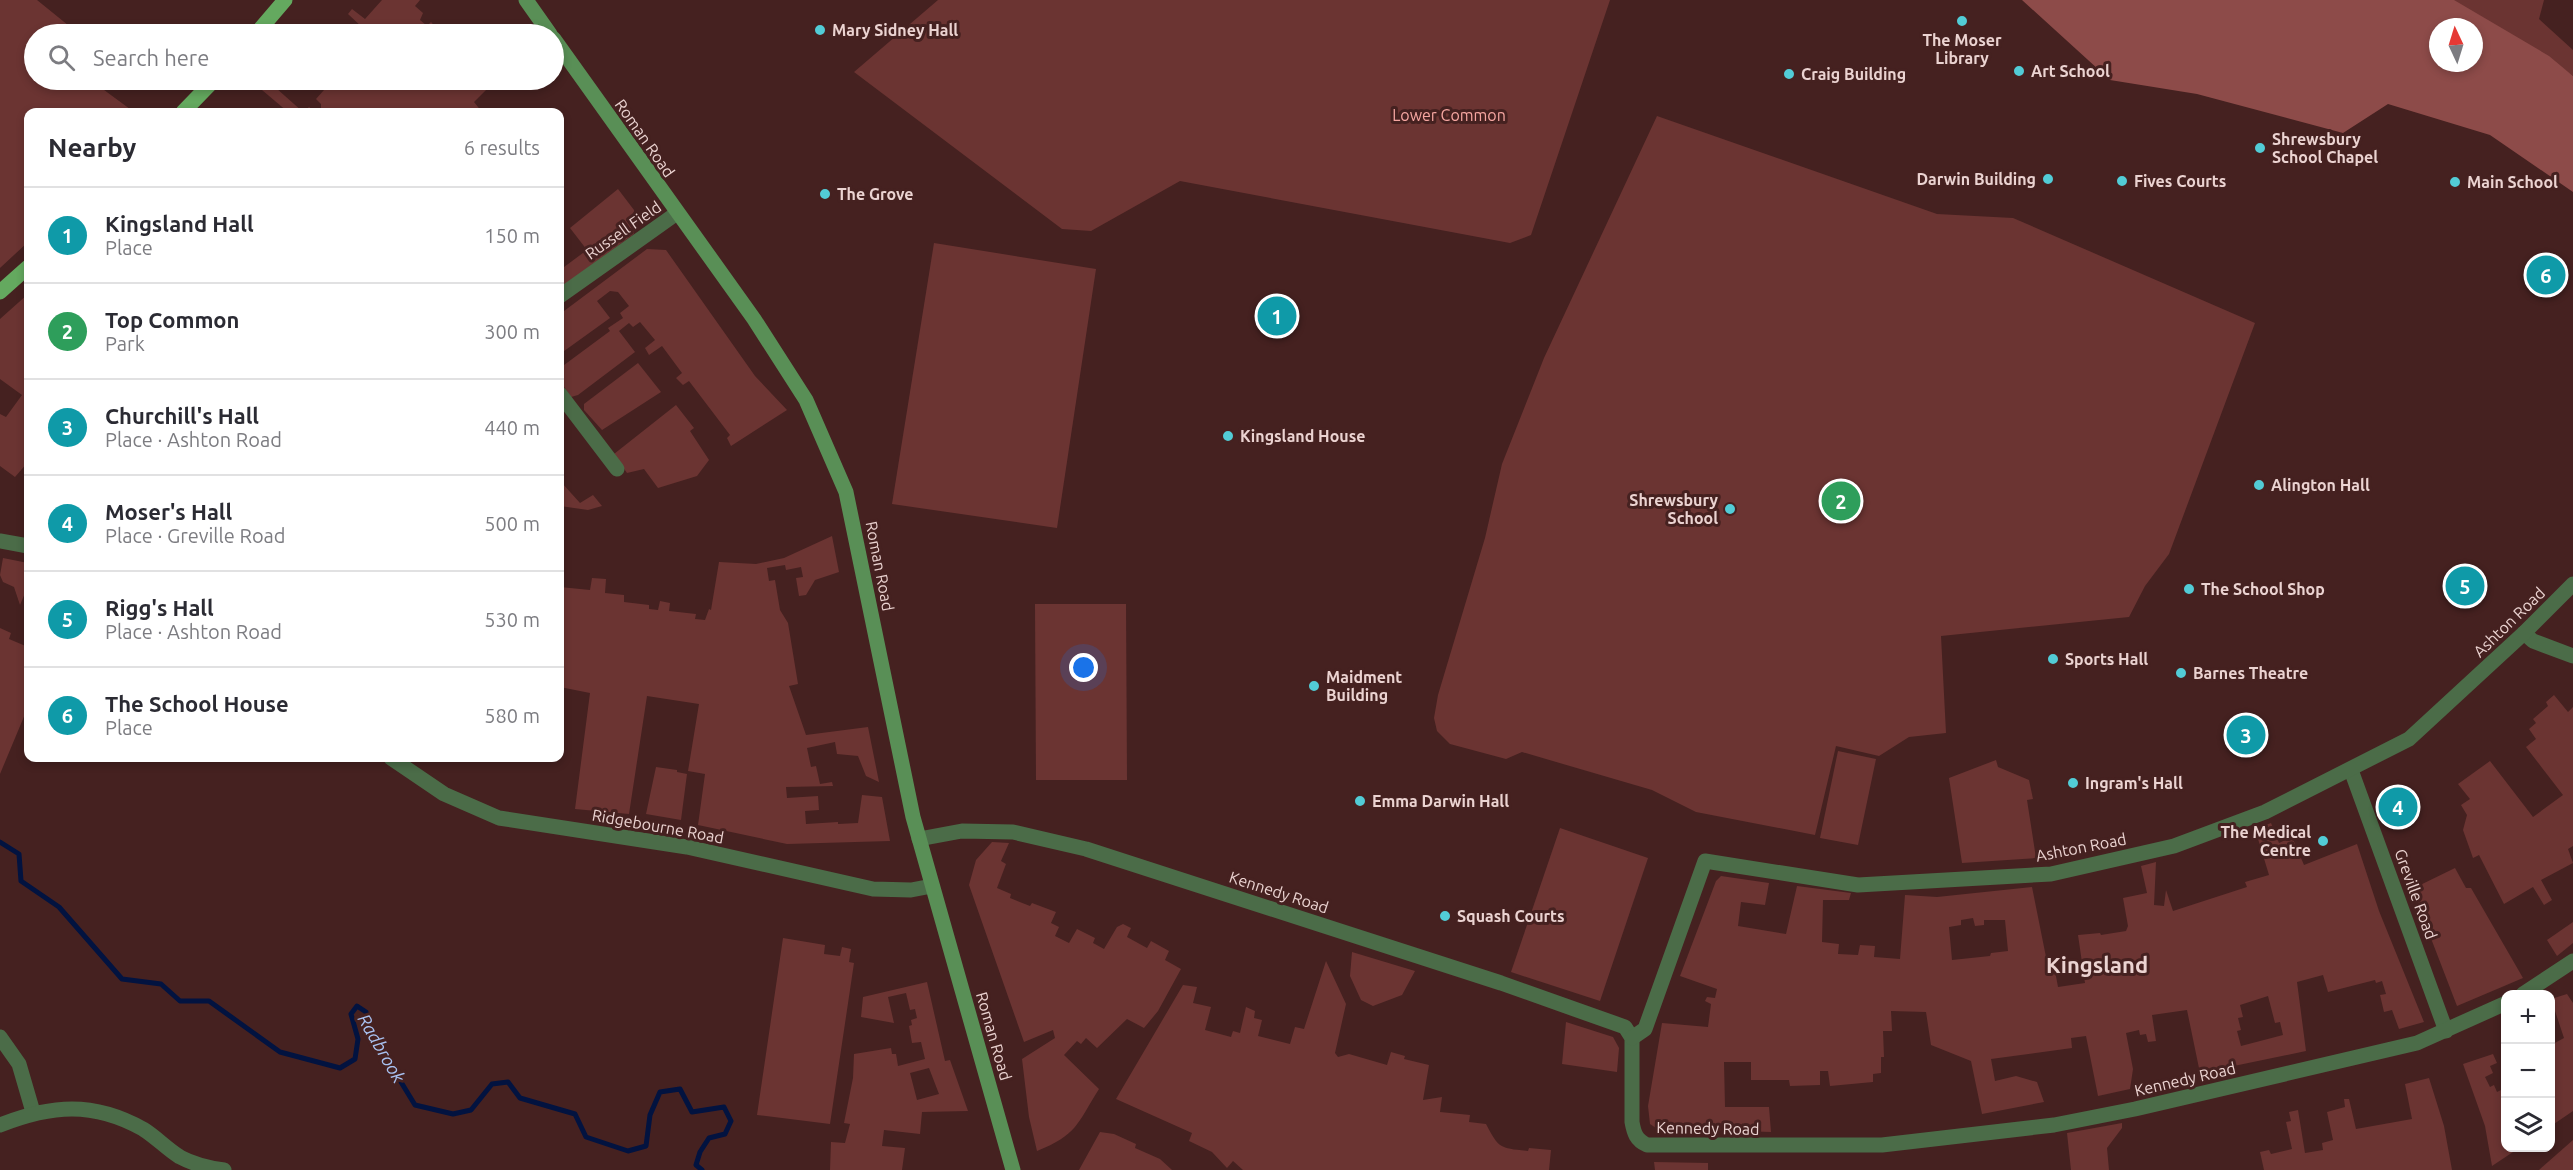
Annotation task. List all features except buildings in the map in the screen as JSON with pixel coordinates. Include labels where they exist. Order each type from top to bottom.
[{"type":"main road","points":[[265,24],[285,0]]},
{"type":"main road","points":[[526,0],[543,24]]},
{"type":"main road","name":"Roman Road","points":[[564,53],[754,319],[806,400],[846,492],[891,719],[919,839],[1013,1170]]},
{"type":"main road","points":[[187,108],[204,90]]},
{"type":"main road","points":[[0,292],[24,271]]},
{"type":"street","name":"Russell Field","points":[[564,293],[677,213]]},
{"type":"street","points":[[564,399],[617,469]]},
{"type":"street","points":[[0,541],[24,545]]},
{"type":"street","name":"Ashton Road","points":[[1632,1038],[1645,1029],[1705,861],[1858,885],[2051,874],[2174,846],[2265,812],[2409,739],[2524,633],[2573,584]]},
{"type":"street","points":[[2524,633],[2533,641],[2573,656]]},
{"type":"street","name":"Ridgebourne Road","points":[[397,762],[444,794],[499,818],[687,847],[873,889],[910,890],[932,886]]},
{"type":"street","name":"Greville Road","points":[[2351,770],[2446,1031]]},
{"type":"street","name":"Kennedy Road","points":[[919,839],[962,831],[1013,832],[1086,849],[1515,988],[1625,1028],[1632,1038],[1632,1122],[1640,1142],[1647,1145],[1780,1147],[1882,1145],[2054,1125],[2135,1109],[2417,1043],[2501,1005]]},
{"type":"street","points":[[2529,990],[2573,961]]},
{"type":"street","points":[[0,1037],[19,1064],[33,1112]]},
{"type":"street","points":[[0,1125],[33,1112],[81,1108],[104,1113],[144,1130],[181,1157],[225,1170]]},
{"type":"green space","points":[[0,0],[37,0],[67,24],[24,24],[24,90],[104,90],[129,108],[24,108],[24,246],[0,268]]},
{"type":"green space","points":[[382,0],[420,0],[415,6],[423,13],[420,20],[425,24],[359,24],[348,14],[352,9],[365,19]]},
{"type":"green space","name":"Lower Common","points":[[938,0],[1610,0],[1531,235],[1510,243],[1180,181],[1091,231],[1062,229],[854,72]]},
{"type":"green space","points":[[2354,0],[2544,0],[2539,19],[2573,50],[2573,76],[2549,59],[2483,31],[2483,18],[2435,18]]},
{"type":"green space","points":[[262,90],[278,90],[298,108],[283,108]]},
{"type":"green space","points":[[324,90],[486,90],[474,102],[479,108],[321,108],[321,104],[316,99]]},
{"type":"green space","points":[[1657,116],[1937,214],[2013,218],[2255,323],[2169,554],[2145,586],[2129,617],[1941,636],[1946,733],[1909,737],[1879,756],[1836,746],[1815,835],[1696,812],[1652,790],[1522,752],[1506,759],[1450,744],[1437,731],[1434,718],[1438,695],[1485,538],[1502,464],[1544,358]]},
{"type":"green space","points":[[618,189],[634,210],[634,234],[564,285],[564,267],[587,250],[570,228]]},
{"type":"green space","points":[[934,243],[1096,269],[1057,528],[892,504]]},
{"type":"green space","points":[[647,249],[666,250],[755,376],[787,410],[731,446],[727,438],[730,435],[689,381],[683,385],[676,378],[682,373],[662,346],[649,355],[645,348],[655,340],[640,322],[633,327],[629,323],[619,331],[635,352],[578,395],[571,397],[564,387],[564,365],[610,331],[608,328],[623,318],[620,313],[629,306],[618,292],[610,291],[597,301],[610,318],[564,351],[564,311]]},
{"type":"green space","points":[[24,298],[24,467],[15,477],[0,466],[0,414],[6,417],[22,395],[0,379],[0,319]]},
{"type":"green space","points":[[638,363],[661,392],[602,430],[584,410],[584,404]]},
{"type":"green space","points":[[676,405],[694,428],[690,431],[709,460],[697,476],[658,488],[644,469],[627,473],[614,454]]},
{"type":"green space","points":[[564,485],[580,503],[593,495],[602,506],[588,510],[564,507]]},
{"type":"green space","points":[[832,536],[839,572],[815,580],[806,595],[799,596],[796,578],[803,577],[801,567],[786,570],[785,565],[767,568],[769,581],[775,580],[780,610],[788,623],[798,684],[789,686],[806,735],[868,727],[879,782],[866,776],[858,756],[837,754],[835,742],[807,748],[811,767],[816,766],[820,784],[832,782],[833,786],[786,787],[787,798],[818,796],[819,810],[805,811],[806,824],[838,822],[838,824],[858,823],[862,795],[882,797],[890,841],[787,844],[698,825],[705,774],[688,771],[699,704],[647,696],[629,814],[575,809],[590,693],[564,688],[564,587],[590,590],[592,578],[606,579],[605,593],[624,595],[624,602],[649,605],[649,609],[658,610],[660,601],[670,603],[669,611],[696,614],[695,619],[705,620],[709,609],[711,610],[719,562],[756,564],[784,558]]},
{"type":"green space","points":[[3,558],[24,562],[24,596],[20,605],[14,587],[3,582],[0,575]]},
{"type":"green space","points":[[1035,604],[1126,604],[1127,780],[1036,780]]},
{"type":"green space","points":[[0,628],[11,633],[9,639],[24,645],[24,717],[0,774]]},
{"type":"green space","points":[[2554,695],[2568,712],[2573,707],[2573,846],[2568,849],[2573,863],[2541,880],[2552,900],[2544,905],[2533,887],[2504,904],[2479,855],[2473,858],[2463,830],[2467,815],[2461,805],[2470,799],[2458,784],[2490,761],[2533,817],[2563,795],[2526,747],[2536,739],[2529,729],[2536,723],[2533,719],[2548,706],[2546,702]]},
{"type":"green space","points":[[1838,751],[1876,759],[1858,845],[1820,838]]},
{"type":"green space","points":[[1996,760],[1998,767],[2029,780],[2033,799],[2027,800],[2036,858],[1962,863],[1949,778]]},
{"type":"green space","points":[[656,767],[687,774],[681,820],[646,814]]},
{"type":"green space","points":[[2271,823],[2279,843],[2292,837],[2304,865],[2357,844],[2379,911],[2424,1022],[2399,1029],[2392,1010],[2384,1012],[2380,995],[2386,994],[2382,981],[2376,983],[2375,980],[2328,992],[2323,975],[2297,982],[2306,1051],[2200,1073],[2187,1010],[2152,1015],[2156,1041],[2148,1042],[2146,1034],[2140,1035],[2139,1030],[2126,1033],[2133,1069],[2130,1089],[2098,1096],[2086,1036],[2071,1038],[2072,1048],[1991,1059],[1995,1081],[2016,1076],[2037,1082],[2044,1102],[1982,1114],[1971,1061],[1931,1045],[1926,1012],[1891,1011],[1892,1031],[1883,1031],[1884,1057],[1881,1057],[1881,1073],[1873,1074],[1873,1082],[1830,1086],[1828,1071],[1820,1071],[1820,1085],[1790,1086],[1789,1080],[1751,1080],[1751,1062],[1724,1062],[1725,1107],[1769,1107],[1771,1132],[1656,1128],[1650,1124],[1648,1106],[1662,1023],[1708,1027],[1711,1004],[1705,1001],[1707,997],[1715,998],[1717,989],[1680,976],[1716,881],[1721,876],[1769,883],[1765,905],[1741,902],[1738,926],[1786,934],[1797,886],[1851,893],[1849,900],[1823,900],[1822,942],[1839,944],[1838,954],[1858,955],[1860,945],[1875,946],[1874,957],[1900,959],[1905,895],[1937,897],[2032,887],[2049,972],[2055,971],[2058,987],[2085,983],[2078,935],[2100,933],[2101,935],[2126,931],[2128,926],[2123,898],[2147,893],[2141,866],[2156,862],[2154,905],[2164,906],[2166,890],[2173,911],[2247,887],[2245,882],[2269,875],[2255,829]],"holes":[[[1973,918],[1975,926],[1984,925],[1984,920],[2005,920],[2008,951],[1991,953],[1990,956],[1952,960],[1949,927],[1961,925],[1961,920]],[[2268,996],[2275,1023],[2280,1022],[2283,1035],[2241,1046],[2237,1031],[2241,1030],[2238,1018],[2243,1017],[2240,1005]]]},
{"type":"green space","points":[[1560,828],[1648,858],[1600,1001],[1511,972]]},
{"type":"green space","points":[[992,842],[1009,843],[1001,861],[1006,864],[997,888],[1011,894],[1010,898],[1030,906],[1032,903],[1056,912],[1051,923],[1059,927],[1055,936],[1069,943],[1077,929],[1095,938],[1093,943],[1104,949],[1117,927],[1123,924],[1131,928],[1127,937],[1147,948],[1151,941],[1169,951],[1165,960],[1181,969],[1158,1011],[1144,1028],[1127,1019],[1097,1048],[1086,1038],[1081,1044],[1077,1041],[1064,1055],[1099,1089],[1080,1120],[1068,1134],[1037,1151],[1029,1117],[1022,1059],[1055,1038],[1053,1030],[1024,1042],[969,885],[976,860]]},
{"type":"green space","points":[[2455,868],[2466,888],[2471,888],[2523,978],[2457,1006],[2412,889]]},
{"type":"green space","points":[[2573,922],[2573,943],[2557,956],[2547,940]]},
{"type":"green space","points":[[783,938],[825,945],[824,954],[840,956],[842,947],[851,949],[849,962],[854,963],[830,1124],[757,1115]]},
{"type":"green space","points":[[1352,952],[1415,971],[1402,995],[1373,1006],[1361,1000],[1350,976]]},
{"type":"green space","points":[[1326,961],[1346,1004],[1335,1053],[1338,1057],[1349,1054],[1387,1065],[1391,1052],[1405,1056],[1404,1059],[1429,1065],[1423,1100],[1442,1097],[1440,1112],[1470,1115],[1469,1122],[1486,1124],[1498,1143],[1506,1148],[1528,1151],[1529,1148],[1551,1150],[1549,1170],[1243,1170],[1233,1161],[1227,1168],[1212,1152],[1189,1141],[1192,1133],[1116,1099],[1183,985],[1197,987],[1193,1003],[1211,1007],[1205,1030],[1231,1037],[1233,1031],[1240,1033],[1246,1007],[1255,1011],[1254,1018],[1262,1020],[1258,1036],[1290,1044],[1295,1027],[1304,1029]]},
{"type":"green space","points":[[927,982],[945,1061],[950,1060],[968,1111],[922,1112],[920,1134],[884,1130],[882,1146],[905,1148],[902,1170],[830,1170],[831,1142],[845,1143],[850,1124],[844,1123],[853,1078],[854,1054],[891,1048],[892,1054],[896,1054],[898,1066],[925,1059],[921,1042],[912,1043],[909,1026],[912,1025],[911,1020],[917,1018],[915,1009],[910,1010],[906,993],[888,997],[894,1023],[861,1017],[863,997]],"holes":[[[929,1068],[939,1094],[917,1100],[910,1073]]]},
{"type":"green space","points":[[2567,994],[2573,1003],[2573,1111],[2555,1123],[2555,1043],[2564,1038],[2555,1011],[2555,998]]},
{"type":"green space","points":[[1566,1022],[1613,1037],[1619,1048],[1617,1072],[1562,1064]]},
{"type":"green space","points":[[2493,1054],[2497,1063],[2490,1066],[2493,1073],[2485,1077],[2490,1087],[2494,1085],[2497,1092],[2501,1090],[2501,1152],[2513,1152],[2492,1166],[2485,1126],[2463,1064]]},
{"type":"green space","points":[[2429,1078],[2444,1126],[2452,1170],[2264,1170],[2260,1152],[2269,1150],[2271,1154],[2292,1149],[2286,1122],[2291,1121],[2289,1112],[2298,1110],[2305,1153],[2323,1150],[2322,1143],[2333,1140],[2327,1112],[2345,1107],[2344,1099],[2349,1099],[2356,1129],[2412,1119],[2405,1084]]},
{"type":"green space","points":[[2122,1123],[2122,1128],[2107,1148],[2109,1170],[2071,1170],[2067,1133]]},
{"type":"green space","points":[[1100,1132],[1114,1134],[1136,1144],[1135,1148],[1160,1159],[1172,1170],[1079,1170]]},
{"type":"green space","points":[[2573,1140],[2573,1170],[2539,1170]]},
{"type":"green space","points":[[1654,1162],[1708,1163],[1708,1170],[1655,1170]]},
{"type":"shaded area","points":[[2022,0],[2454,0],[2549,56],[2573,76],[2573,192],[2490,135],[2388,104],[2343,133],[2197,94],[2110,80]]},
{"type":"waterway","name":"Radbrook","points":[[0,842],[19,854],[21,881],[59,907],[122,979],[161,984],[180,1001],[209,1001],[280,1052],[340,1068],[355,1059],[358,1039],[351,1014],[357,1006],[366,1012],[373,1036],[415,1105],[453,1114],[471,1110],[492,1084],[508,1082],[520,1098],[575,1114],[586,1137],[628,1151],[646,1146],[650,1115],[660,1092],[680,1089],[692,1112],[724,1107],[731,1121],[725,1134],[709,1138],[700,1152],[696,1165],[702,1170]]},
{"type":"place","name":"The Moser Library","points":[[1962,21]]},
{"type":"place","name":"Mary Sidney Hall","points":[[820,30]]},
{"type":"place","name":"Art School","points":[[2019,71]]},
{"type":"place","name":"Craig Building","points":[[1789,74]]},
{"type":"place","name":"Shrewsbury School Chapel","points":[[2260,148]]},
{"type":"place","name":"Darwin Building","points":[[2048,179]]},
{"type":"place","name":"Fives Courts","points":[[2122,181]]},
{"type":"place","name":"Main School","points":[[2455,182]]},
{"type":"place","name":"The Grove","points":[[825,194]]},
{"type":"place","name":"The School House","points":[[2546,275]]},
{"type":"place","name":"Kingsland Hall","points":[[1277,316]]},
{"type":"place","name":"Kingsland House","points":[[1228,436]]},
{"type":"place","name":"Alington Hall","points":[[2259,485]]},
{"type":"place","name":"Top Common","points":[[1841,501]]},
{"type":"place","name":"Shrewsbury School","points":[[1730,509]]},
{"type":"place","name":"Rigg's Hall","points":[[2465,586]]},
{"type":"place","name":"The School Shop","points":[[2189,589]]},
{"type":"place","name":"Sports Hall","points":[[2053,659]]},
{"type":"place","name":"Barnes Theatre","points":[[2181,673]]},
{"type":"place","name":"Maidment Building","points":[[1314,686]]},
{"type":"place","name":"Churchill's Hall","points":[[2246,735]]},
{"type":"place","name":"Ingram's Hall","points":[[2073,783]]},
{"type":"place","name":"Emma Darwin Hall","points":[[1360,801]]},
{"type":"place","name":"Moser's Hall","points":[[2398,807]]},
{"type":"place","name":"The Medical Centre","points":[[2323,841]]},
{"type":"place","name":"Squash Courts","points":[[1445,916]]},
{"type":"district","name":"Kingsland","points":[[2097,964]]}]
